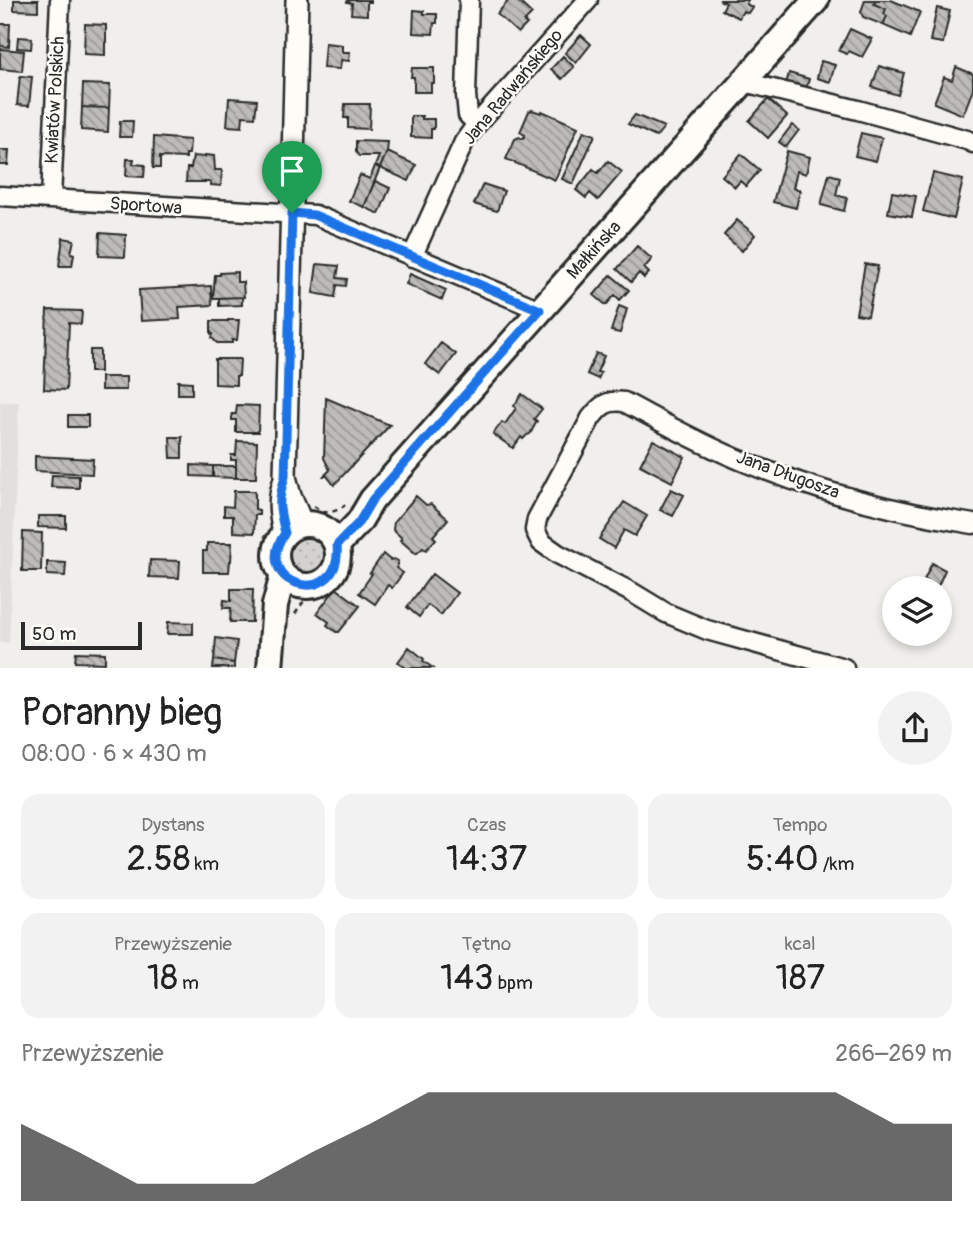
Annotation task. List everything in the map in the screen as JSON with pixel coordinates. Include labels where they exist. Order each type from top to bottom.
[{"type":"main road","name":"Małkińska","points":[[318,531],[359,522],[372,500],[817,0]]},
{"type":"main road","points":[[318,531],[338,558],[334,570],[326,580],[314,585],[292,580],[277,565],[275,553],[278,542],[318,531]]},
{"type":"main road","points":[[270,668],[274,636],[292,580]]},
{"type":"street","name":"Kwiatów Polskich","points":[[51,200],[60,0]]},
{"type":"street","points":[[297,0],[285,477],[290,496],[318,531]]},
{"type":"street","points":[[469,0],[466,95],[468,115],[477,124]]},
{"type":"street","name":"Jana Radwańskiego","points":[[412,257],[464,142],[587,0]]},
{"type":"street","points":[[744,82],[858,110],[973,143]]},
{"type":"street","name":"Sportowa","points":[[0,196],[314,215],[540,310]]},
{"type":"street","name":"Jana Długosza","points":[[844,668],[707,630],[666,613],[541,542],[535,530],[537,519],[599,407],[612,401],[624,402],[742,461],[826,491],[923,516],[973,524]]},
{"type":"path","points":[[294,615],[304,601],[330,586],[344,574],[318,531],[320,510],[331,513],[345,505]]},
{"type":"shaded area","points":[[0,402],[19,402],[9,643],[0,643]]},
{"type":"shaded area","points":[[306,536],[314,537],[320,542],[325,548],[325,564],[320,570],[314,575],[306,576],[298,575],[292,570],[287,564],[286,556],[287,548],[292,542],[298,537]]},
{"type":"building","points":[[14,0],[38,0],[38,11],[14,10]]},
{"type":"building","points":[[371,0],[367,2],[367,15],[351,14],[352,3],[347,2]]},
{"type":"building","points":[[509,0],[517,0],[532,14],[518,33],[497,14]]},
{"type":"building","points":[[719,0],[748,0],[746,4],[752,7],[748,13],[743,11],[739,18],[722,10],[726,3]]},
{"type":"building","points":[[865,0],[876,0],[874,4],[886,9],[884,14],[887,16],[883,25],[863,17],[861,12]]},
{"type":"building","points":[[876,0],[891,0],[920,12],[910,37],[883,25],[887,16],[884,14],[886,9],[874,4]]},
{"type":"building","points":[[937,8],[950,11],[943,43],[930,41]]},
{"type":"building","points":[[414,10],[424,11],[424,14],[437,14],[433,34],[413,33]]},
{"type":"building","points":[[0,24],[10,24],[9,47],[0,46]]},
{"type":"building","points":[[85,24],[106,25],[105,55],[84,54]]},
{"type":"building","points":[[850,29],[872,39],[862,57],[849,51],[847,54],[839,51]]},
{"type":"building","points":[[581,35],[591,44],[576,63],[565,53]]},
{"type":"building","points":[[18,37],[32,38],[31,49],[17,48]]},
{"type":"building","points":[[325,43],[342,45],[342,52],[350,52],[349,61],[341,60],[340,69],[323,68]]},
{"type":"building","points":[[0,49],[24,51],[22,71],[0,69]]},
{"type":"building","points":[[563,56],[574,67],[562,79],[551,69]]},
{"type":"building","points":[[821,61],[835,65],[830,82],[817,78]]},
{"type":"building","points":[[879,66],[904,73],[898,95],[872,87]]},
{"type":"building","points":[[956,67],[973,74],[973,89],[963,115],[934,103],[944,77],[952,80]]},
{"type":"building","points":[[412,68],[434,68],[431,92],[414,92]]},
{"type":"building","points":[[789,73],[809,79],[806,90],[786,84]]},
{"type":"building","points":[[20,76],[32,77],[29,106],[17,105]]},
{"type":"building","points":[[83,84],[110,85],[109,108],[82,107]]},
{"type":"building","points":[[229,98],[257,100],[255,117],[243,116],[242,127],[227,126]]},
{"type":"building","points":[[768,99],[787,116],[768,138],[749,121]]},
{"type":"building","points":[[345,104],[370,104],[369,129],[348,128],[348,118],[344,118]]},
{"type":"building","points":[[82,107],[109,108],[108,132],[81,130]]},
{"type":"building","points":[[529,111],[542,111],[578,127],[555,180],[506,159],[515,139],[523,139],[525,135],[520,132]]},
{"type":"building","points":[[635,115],[664,127],[656,137],[628,124]]},
{"type":"building","points":[[411,116],[434,119],[431,138],[411,137]]},
{"type":"building","points":[[120,121],[133,121],[132,137],[119,137]]},
{"type":"building","points":[[792,125],[799,130],[786,147],[779,142]]},
{"type":"building","points":[[584,131],[595,135],[573,184],[562,179]]},
{"type":"building","points":[[861,133],[882,138],[876,161],[855,156]]},
{"type":"building","points":[[154,137],[190,140],[189,154],[186,154],[186,158],[160,157],[160,168],[153,168]]},
{"type":"building","points":[[356,141],[388,142],[380,168],[375,166],[379,156],[359,156],[356,152]]},
{"type":"building","points":[[0,150],[9,150],[8,165],[0,165]]},
{"type":"building","points":[[787,151],[810,157],[806,174],[797,171],[793,188],[800,190],[796,208],[773,202]]},
{"type":"building","points":[[387,152],[416,165],[409,181],[380,168]]},
{"type":"building","points":[[741,154],[760,170],[746,186],[740,181],[735,187],[722,176]]},
{"type":"building","points":[[193,156],[214,156],[215,170],[222,170],[221,186],[208,182],[186,182],[187,168],[191,168]]},
{"type":"building","points":[[127,159],[134,159],[133,164],[145,165],[144,177],[126,176]]},
{"type":"building","points":[[608,161],[622,172],[598,200],[590,193],[586,198],[576,190],[593,169],[598,173]]},
{"type":"building","points":[[375,166],[380,168],[364,207],[349,201],[360,175],[370,179]]},
{"type":"building","points":[[933,173],[963,180],[954,219],[923,211]]},
{"type":"building","points":[[829,174],[840,177],[836,195],[847,198],[844,211],[821,205]]},
{"type":"building","points":[[375,181],[390,188],[379,214],[364,207]]},
{"type":"building","points":[[483,184],[504,191],[497,211],[474,204]]},
{"type":"building","points":[[892,192],[916,196],[912,217],[888,213]]},
{"type":"building","points":[[737,220],[755,235],[742,251],[724,235]]},
{"type":"building","points":[[100,233],[126,235],[125,257],[99,256]]},
{"type":"building","points":[[63,238],[74,240],[72,266],[59,266]]},
{"type":"building","points":[[637,246],[652,259],[644,268],[649,273],[644,278],[639,273],[631,282],[617,269]]},
{"type":"building","points":[[317,264],[339,266],[337,278],[347,279],[346,286],[337,285],[335,297],[313,293]]},
{"type":"building","points":[[865,264],[878,266],[868,316],[856,314]]},
{"type":"building","points":[[237,272],[237,282],[243,282],[244,297],[213,298],[215,275]]},
{"type":"building","points":[[410,274],[446,290],[442,300],[406,284]]},
{"type":"building","points":[[611,275],[629,290],[620,300],[615,295],[606,305],[594,295]]},
{"type":"building","points":[[211,286],[212,305],[179,307],[180,319],[141,321],[139,290]]},
{"type":"building","points":[[242,297],[242,305],[219,306],[219,298]]},
{"type":"building","points":[[619,306],[627,309],[620,333],[611,331]]},
{"type":"building","points":[[47,310],[82,311],[81,324],[69,323],[66,390],[44,389]]},
{"type":"building","points":[[239,320],[237,340],[232,340],[232,343],[217,343],[212,338],[211,321]]},
{"type":"building","points":[[441,343],[456,354],[440,375],[425,364]]},
{"type":"building","points":[[90,350],[100,350],[100,372],[90,372]]},
{"type":"building","points":[[596,353],[604,356],[597,372],[601,373],[598,379],[587,374]]},
{"type":"building","points":[[215,359],[240,359],[236,385],[215,384]]},
{"type":"building","points":[[101,377],[126,377],[126,390],[101,390]]},
{"type":"building","points":[[178,381],[192,382],[192,394],[178,394]]},
{"type":"building","points":[[522,394],[542,409],[534,419],[537,421],[530,434],[523,439],[521,437],[513,448],[493,434],[502,422],[505,424]]},
{"type":"building","points":[[326,398],[390,425],[334,485],[324,476],[330,470],[324,458]]},
{"type":"building","points":[[237,405],[259,406],[258,432],[236,432],[236,420],[232,420],[232,414],[236,414]]},
{"type":"building","points":[[68,415],[88,415],[88,427],[68,427]]},
{"type":"building","points":[[170,437],[182,437],[182,458],[171,458]]},
{"type":"building","points":[[653,440],[685,457],[672,482],[640,465]]},
{"type":"building","points":[[237,441],[257,442],[256,478],[236,478],[236,460],[231,460],[231,455],[236,455]]},
{"type":"building","points":[[35,456],[93,459],[92,474],[35,471]]},
{"type":"building","points":[[191,465],[213,466],[213,477],[191,476]]},
{"type":"building","points":[[213,466],[236,466],[236,478],[213,477]]},
{"type":"building","points":[[52,475],[79,476],[79,488],[51,487]]},
{"type":"building","points":[[671,489],[684,495],[673,516],[660,510]]},
{"type":"building","points":[[234,491],[255,491],[255,509],[259,510],[259,515],[255,515],[254,533],[233,532],[233,516],[224,516],[224,506],[233,507]]},
{"type":"building","points":[[416,496],[426,505],[431,504],[448,519],[433,536],[436,539],[426,550],[423,548],[416,554],[393,530],[394,522]]},
{"type":"building","points":[[624,502],[647,516],[635,536],[624,530],[614,548],[599,539]]},
{"type":"building","points":[[38,516],[66,516],[66,528],[38,527]]},
{"type":"building","points":[[23,532],[42,533],[41,571],[22,571]]},
{"type":"building","points":[[207,543],[232,543],[229,572],[203,572],[203,551],[207,551]]},
{"type":"building","points":[[383,554],[390,560],[398,561],[396,568],[403,573],[392,588],[388,585],[375,604],[359,593]]},
{"type":"building","points":[[150,560],[180,561],[179,578],[149,577]]},
{"type":"building","points":[[47,562],[66,563],[65,576],[47,575]]},
{"type":"building","points":[[932,563],[945,570],[942,576],[926,576]]},
{"type":"building","points":[[432,574],[457,593],[441,615],[428,605],[419,617],[407,607]]},
{"type":"building","points":[[336,588],[360,606],[339,632],[327,625],[329,622],[317,613]]},
{"type":"building","points":[[231,589],[253,589],[252,622],[230,622],[231,608],[223,608],[224,600],[231,601]]},
{"type":"building","points":[[168,622],[193,623],[193,634],[167,634]]},
{"type":"building","points":[[216,638],[237,641],[234,663],[214,660]]},
{"type":"building","points":[[409,647],[433,668],[406,668],[398,662]]},
{"type":"building","points":[[76,652],[105,653],[105,663],[75,662]]},
{"type":"building","points":[[214,660],[234,663],[234,668],[213,668]]},
{"type":"route","points":[[292,213],[314,215],[540,310],[372,500],[359,522],[337,545],[338,558],[334,570],[326,580],[301,586],[283,575],[277,565],[275,553],[278,542],[285,533],[279,497],[285,477],[292,213]]}]
